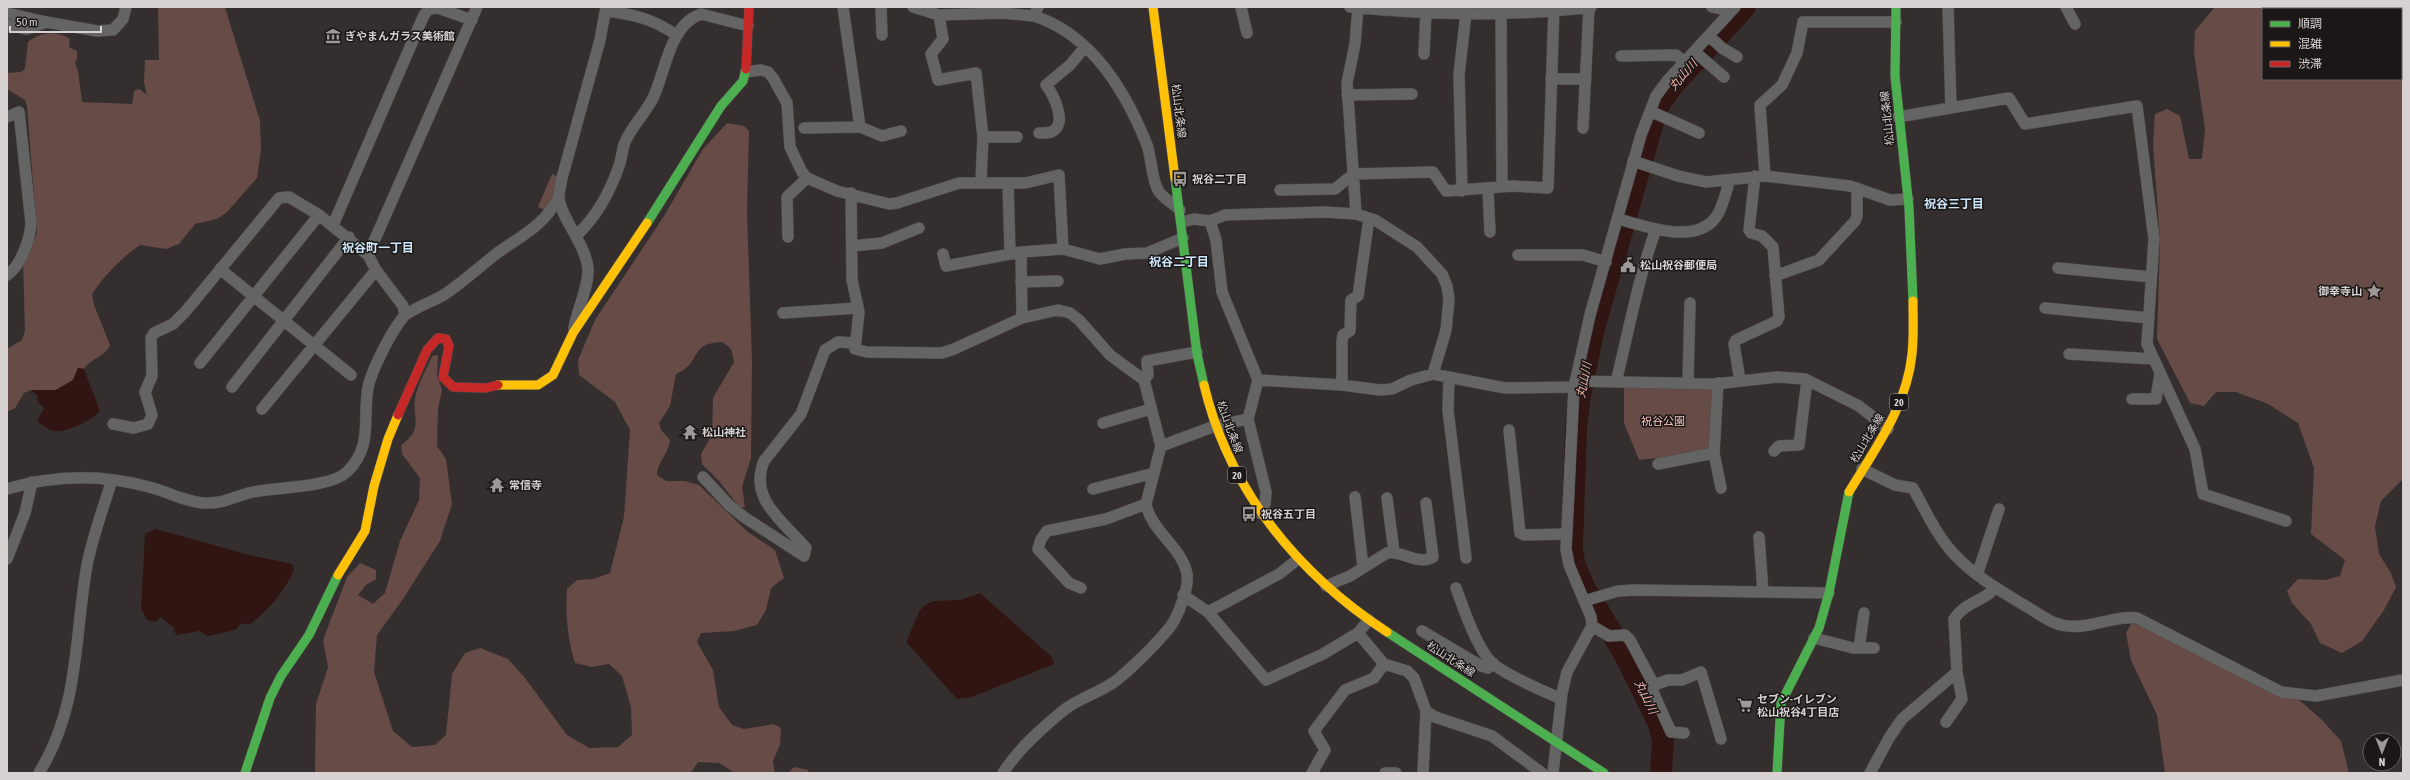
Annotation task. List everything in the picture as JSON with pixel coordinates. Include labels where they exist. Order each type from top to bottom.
[{"type":"main road","points":[[245,773],[270,698],[278,682],[309,635],[340,572],[356,550],[365,531],[374,486],[388,439],[427,350],[438,338],[446,340],[449,346],[444,363],[443,377],[454,386],[486,388],[497,385],[538,384],[553,375],[573,333],[671,187],[721,106],[743,81],[746,72],[749,7]]},
{"type":"main road","name":"松山北条線","points":[[1153,7],[1182,222],[1197,352],[1203,383],[1215,426],[1230,463],[1259,513],[1297,560],[1326,586],[1369,620],[1604,773]]},
{"type":"main road","name":"松山北条線","points":[[1777,773],[1781,703],[1790,682],[1819,628],[1829,593],[1847,494],[1888,429],[1905,388],[1912,354],[1913,298],[1908,199],[1898,117],[1895,76],[1896,7]]},
{"type":"street","points":[[7,13],[22,12],[46,22],[97,31],[113,30],[123,19],[126,7]]},
{"type":"street","points":[[368,255],[477,7]]},
{"type":"street","points":[[843,7],[860,127]]},
{"type":"street","points":[[881,7],[882,35]]},
{"type":"street","points":[[914,7],[939,15],[957,11],[1002,13],[1036,11],[1058,25],[1085,47],[1109,73],[1144,138],[1158,190],[1180,210]]},
{"type":"street","points":[[1241,7],[1247,33]]},
{"type":"street","points":[[1356,214],[1347,83],[1355,44],[1356,7],[1426,12],[1460,11],[1501,13],[1590,7],[1584,128]]},
{"type":"street","points":[[1553,773],[1561,699],[1566,672],[1592,626],[1591,617],[1569,565],[1566,549],[1575,383],[1590,315],[1606,262],[1623,220],[1634,162],[1653,112],[1656,96],[1666,81],[1684,62],[1698,56],[1713,39],[1733,9],[1712,7]]},
{"type":"street","points":[[1948,7],[1951,108]]},
{"type":"street","points":[[2066,7],[2075,24]]},
{"type":"street","points":[[333,225],[424,15],[430,9],[438,8],[472,20]]},
{"type":"street","points":[[7,489],[32,482],[68,478],[112,480],[134,483],[202,503],[214,503],[225,502],[252,492],[291,488],[336,478],[346,473],[360,453],[365,440],[370,383],[382,354],[405,315],[451,290],[498,253],[534,230],[552,210],[559,197],[562,178],[600,40],[606,9],[638,16],[662,25],[676,35]]},
{"type":"street","points":[[1280,190],[1335,189],[1353,176],[1433,172],[1446,191],[1533,186],[1548,188],[1554,9]]},
{"type":"street","points":[[1460,11],[1459,75],[1462,191]]},
{"type":"street","points":[[1424,54],[1426,12]]},
{"type":"street","points":[[1501,13],[1502,187]]},
{"type":"street","points":[[577,235],[597,213],[613,183],[620,164],[624,144],[653,98],[676,35],[696,16],[702,14],[748,26]]},
{"type":"street","points":[[939,15],[943,39],[931,54],[938,80],[976,73],[983,137],[981,181]]},
{"type":"street","points":[[7,25],[27,29],[46,22]]},
{"type":"street","points":[[1740,382],[1734,344],[1736,340],[1777,321],[1779,317],[1773,246],[1762,236],[1751,233],[1749,230],[1760,176],[1760,105],[1782,85],[1797,53],[1803,22],[1896,22]]},
{"type":"street","points":[[1713,39],[1737,57]]},
{"type":"street","points":[[1038,133],[1051,132],[1057,127],[1059,121],[1057,101],[1046,85],[1070,65],[1085,47]]},
{"type":"street","points":[[1621,56],[1676,55],[1684,62]]},
{"type":"street","points":[[1698,56],[1724,77]]},
{"type":"street","points":[[746,72],[761,70],[768,72],[773,78],[787,103],[790,147],[802,172],[807,178],[824,186],[852,194],[882,202],[897,203],[952,185],[981,181],[1025,183],[1059,175],[1063,249]]},
{"type":"street","points":[[1551,79],[1586,79]]},
{"type":"street","points":[[1347,94],[1412,94]]},
{"type":"street","points":[[1898,117],[2009,98],[2025,124],[2137,106],[2154,239],[2147,344],[2195,450],[2203,494],[2286,521]]},
{"type":"street","points":[[7,117],[19,112],[31,223],[28,241],[14,269],[7,275]]},
{"type":"street","points":[[1653,112],[1699,133]]},
{"type":"street","points":[[804,128],[860,127],[882,136],[901,131]]},
{"type":"street","points":[[983,137],[1017,137]]},
{"type":"street","points":[[1634,162],[1692,180],[1706,182],[1760,176],[1857,188],[1890,200],[1908,199]]},
{"type":"street","points":[[788,238],[787,197],[807,178]]},
{"type":"street","points":[[1623,220],[1670,232],[1686,232],[1711,223],[1719,213],[1730,180]]},
{"type":"street","points":[[1008,183],[1015,253],[1021,282],[1022,318]]},
{"type":"street","points":[[1775,276],[1819,260],[1855,221],[1857,216],[1857,188]]},
{"type":"street","points":[[1488,189],[1490,232]]},
{"type":"street","points":[[852,194],[852,280],[858,308],[859,325],[855,349],[859,351],[942,352],[954,349],[1022,318],[1058,310],[1070,313],[1079,320],[1110,355],[1144,380],[1160,446],[1146,504],[1147,512],[1174,548],[1186,572],[1187,580],[1183,595],[1170,627],[1130,667],[1114,682],[1064,710],[1025,746],[1002,773]]},
{"type":"street","points":[[112,424],[134,428],[148,424],[152,415],[145,392],[152,376],[151,338],[154,333],[173,324],[280,198],[288,197],[319,215],[349,237],[368,255],[376,270],[403,306],[405,315]]},
{"type":"street","points":[[559,197],[577,235],[588,267],[588,280],[578,308],[573,333]]},
{"type":"street","points":[[1182,222],[1194,219],[1210,221],[1225,215],[1324,212],[1356,214],[1369,218],[1392,230],[1417,247],[1432,261],[1447,286],[1449,299],[1446,330],[1434,374]]},
{"type":"street","points":[[200,363],[319,215]]},
{"type":"street","points":[[1342,385],[1343,335],[1350,331],[1351,300],[1358,296],[1369,218]]},
{"type":"street","points":[[1210,221],[1216,240],[1222,292],[1258,380],[1248,419],[1266,492],[1265,504],[1259,513]]},
{"type":"street","points":[[852,246],[882,243],[919,228]]},
{"type":"street","points":[[1616,382],[1634,313],[1641,272],[1656,229]]},
{"type":"street","points":[[232,387],[349,237]]},
{"type":"street","points":[[943,254],[946,266],[1015,253],[1063,249],[1100,259],[1125,254],[1147,253],[1183,238]]},
{"type":"street","points":[[1518,255],[1583,255],[1606,262]]},
{"type":"street","points":[[2058,268],[2151,276]]},
{"type":"street","points":[[220,269],[351,375]]},
{"type":"street","points":[[262,409],[376,270]]},
{"type":"street","points":[[1021,282],[1058,281]]},
{"type":"street","points":[[1688,383],[1690,304]]},
{"type":"street","points":[[783,313],[858,308]]},
{"type":"street","points":[[2045,308],[2149,318]]},
{"type":"street","points":[[703,477],[729,505],[744,517],[804,556],[806,548],[762,498],[760,488],[761,469],[764,461],[801,414],[825,350],[838,342],[855,343]]},
{"type":"street","points":[[1144,380],[1148,376],[1147,361],[1197,352]]},
{"type":"street","points":[[2068,354],[2154,359]]},
{"type":"street","points":[[2132,399],[2156,399],[2160,373]]},
{"type":"street","points":[[1258,380],[1342,385],[1380,390],[1392,389],[1411,380],[1434,374],[1505,388],[1575,383],[1616,382],[1718,384],[1777,377],[1807,380],[1859,406],[1888,429]]},
{"type":"street","points":[[1449,377],[1448,410],[1466,558]]},
{"type":"street","points":[[1774,451],[1779,446],[1799,445],[1807,380]]},
{"type":"street","points":[[1718,384],[1714,453],[1721,488]]},
{"type":"street","points":[[1103,423],[1151,409]]},
{"type":"street","points":[[1160,446],[1215,426],[1248,419]]},
{"type":"street","points":[[1509,430],[1520,533],[1524,535],[1566,534]]},
{"type":"street","points":[[1658,464],[1714,453]]},
{"type":"street","points":[[1862,469],[1895,485],[1913,488],[1944,541],[1953,553],[1977,575],[2051,621],[2067,626],[2085,626],[2121,617],[2137,618],[2281,692],[2316,696],[2403,680]]},
{"type":"street","points":[[1093,489],[1154,473]]},
{"type":"street","points":[[39,773],[58,738],[64,720],[76,660],[89,559],[112,480]]},
{"type":"street","points":[[7,559],[25,513],[32,482]]},
{"type":"street","points":[[1355,497],[1363,567]]},
{"type":"street","points":[[1387,498],[1394,552]]},
{"type":"street","points":[[1326,586],[1350,576],[1386,553],[1394,552],[1420,560],[1428,560],[1433,557],[1426,503]]},
{"type":"street","points":[[1081,588],[1069,583],[1038,549],[1040,539],[1047,531],[1106,519],[1146,504]]},
{"type":"street","points":[[1977,575],[1999,509]]},
{"type":"street","points":[[1759,537],[1763,592]]},
{"type":"street","points":[[1208,612],[1279,574],[1297,560]]},
{"type":"street","points":[[1946,722],[1962,699],[1957,672],[1954,619],[1958,612],[1990,593],[1993,586]]},
{"type":"street","points":[[1456,588],[1476,635],[1493,663],[1523,681],[1561,699]]},
{"type":"street","points":[[1584,601],[1618,591],[1704,589],[1829,593]]},
{"type":"street","points":[[1183,595],[1208,612],[1266,680],[1323,654],[1358,633],[1369,620]]},
{"type":"street","points":[[1859,648],[1864,613]]},
{"type":"street","points":[[1592,626],[1610,636],[1625,636],[1630,640],[1654,685],[1653,692],[1671,732],[1684,733]]},
{"type":"street","points":[[1422,631],[1481,666],[1488,668],[1493,663]]},
{"type":"street","points":[[1358,633],[1384,664],[1407,671],[1414,678],[1426,711],[1423,773]]},
{"type":"street","points":[[1814,638],[1859,648],[1874,648]]},
{"type":"street","points":[[1312,773],[1325,750],[1314,731],[1345,690],[1374,678],[1384,664]]},
{"type":"street","points":[[1654,685],[1668,680],[1682,680],[1701,672],[1721,739]]},
{"type":"street","points":[[1870,773],[1888,738],[1902,719],[1957,672]]},
{"type":"street","points":[[1426,711],[1435,717],[1492,736],[1542,773]]},
{"type":"street","points":[[1385,773],[1396,773]]},
{"type":"green space","points":[[158,7],[225,7],[260,121],[261,149],[257,178],[226,213],[217,219],[195,224],[179,244],[166,249],[140,245],[120,261],[102,280],[92,294],[94,305],[110,345],[108,349],[90,362],[84,369],[78,368],[73,380],[56,390],[31,390],[24,393],[15,408],[7,412],[7,349],[22,340],[25,331],[23,261],[37,234],[27,106],[25,100],[7,89],[7,73],[21,72],[25,69],[28,42],[43,34],[60,34],[70,39],[69,47],[77,51],[77,59],[75,63],[78,71],[82,102],[132,104],[134,91],[139,89],[147,95],[144,82],[145,60],[159,60]]},
{"type":"green space","points":[[2215,7],[2403,7],[2403,479],[2381,501],[2375,527],[2379,554],[2391,573],[2396,587],[2384,610],[2362,641],[2342,653],[2320,643],[2311,624],[2292,603],[2287,591],[2298,579],[2325,580],[2340,576],[2345,560],[2311,534],[2314,468],[2298,423],[2268,404],[2236,392],[2216,392],[2204,406],[2190,403],[2157,339],[2160,241],[2153,145],[2155,114],[2167,109],[2180,116],[2189,159],[2202,159],[2205,129],[2194,53],[2195,31]]},
{"type":"green space","points":[[727,123],[744,126],[749,131],[747,212],[752,359],[751,458],[742,487],[745,507],[740,508],[719,481],[702,464],[701,454],[712,435],[713,398],[734,362],[731,349],[723,342],[712,343],[704,346],[685,369],[676,374],[670,406],[659,423],[661,430],[670,440],[667,450],[659,465],[657,475],[666,481],[685,481],[699,485],[748,532],[775,550],[784,578],[771,588],[766,610],[757,625],[734,631],[701,633],[697,642],[713,670],[719,707],[732,725],[744,729],[774,724],[781,728],[780,745],[773,761],[775,773],[735,773],[719,763],[698,762],[691,773],[315,773],[316,704],[328,667],[323,640],[347,577],[360,563],[376,570],[376,579],[366,585],[358,595],[373,604],[385,593],[400,541],[419,500],[420,478],[402,454],[401,445],[409,439],[413,433],[416,421],[415,402],[417,389],[432,356],[438,355],[437,375],[442,390],[438,409],[437,446],[446,459],[452,504],[440,541],[403,599],[377,635],[374,672],[393,731],[412,747],[435,745],[446,735],[452,674],[465,653],[480,648],[508,659],[525,678],[567,735],[589,748],[618,747],[632,735],[631,707],[622,676],[609,664],[592,667],[575,663],[569,636],[566,608],[567,589],[577,580],[593,579],[610,573],[624,517],[630,430],[615,402],[579,375],[578,360],[595,320],[664,216],[703,149]]},
{"type":"green space","points":[[552,174],[559,177],[558,186],[547,211],[538,207]]},
{"type":"green space","name":"祝谷公園","points":[[1624,384],[1714,386],[1712,452],[1639,460],[1624,423]]},
{"type":"green space","points":[[2131,624],[2157,625],[2287,689],[2322,720],[2341,741],[2349,773],[2165,773],[2157,715],[2131,660],[2126,633]]},
{"type":"green space","points":[[794,767],[808,770],[809,773],[788,773]]},
{"type":"shaded area","points":[[78,368],[84,369],[100,411],[85,422],[72,428],[54,431],[37,421],[44,408],[38,402],[37,395],[31,390],[56,390],[73,380]]},
{"type":"shaded area","points":[[156,529],[249,555],[292,564],[294,570],[286,586],[275,600],[249,625],[242,623],[235,630],[208,636],[200,631],[176,635],[173,627],[161,617],[155,622],[147,620],[141,608],[145,534]]},
{"type":"shaded area","points":[[980,593],[1052,657],[1054,664],[972,697],[957,699],[907,643],[907,640],[920,610],[927,604],[933,601],[960,600]]},
{"type":"waterway","name":"丸山川","points":[[1661,773],[1663,740],[1659,724],[1625,655],[1584,587],[1574,563],[1572,547],[1576,428],[1580,396],[1593,332],[1657,108],[1674,84],[1745,7]]},
{"type":"traffic: fast","points":[[1896,7],[1895,76],[1909,208],[1913,301]]},
{"type":"traffic: fast","points":[[647,223],[721,106],[743,81],[746,69]]},
{"type":"traffic: fast","points":[[1175,178],[1197,354],[1204,385]]},
{"type":"traffic: fast","points":[[1777,773],[1781,703],[1819,628],[1829,593],[1849,492]]},
{"type":"traffic: fast","points":[[245,773],[270,698],[281,676],[309,635],[338,575]]},
{"type":"traffic: fast","points":[[1387,632],[1604,773]]},
{"type":"traffic: slow","points":[[1153,7],[1175,178]]},
{"type":"traffic: slow","points":[[498,385],[538,385],[553,375],[573,333],[647,223]]},
{"type":"traffic: slow","points":[[1849,492],[1879,443],[1897,409],[1904,391],[1912,354],[1913,301]]},
{"type":"traffic: slow","points":[[1204,385],[1215,423],[1230,460],[1249,494],[1271,526],[1296,556],[1324,583],[1354,609],[1387,632]]},
{"type":"traffic: slow","points":[[338,575],[365,531],[374,486],[388,439],[398,415]]},
{"type":"traffic: jam","points":[[746,69],[749,7]]},
{"type":"traffic: jam","points":[[398,415],[427,350],[438,338],[446,339],[449,346],[443,377],[453,387],[486,388],[498,385]]},
{"type":"place","name":"ぎやまんガラス美術館","points":[[333,36]]},
{"type":"place","name":"祝谷二丁目","points":[[1180,179]]},
{"type":"place","name":"松山祝谷郵便局","points":[[1628,265]]},
{"type":"place","name":"御幸寺山","points":[[2374,291]]},
{"type":"place","name":"松山神社","points":[[690,432]]},
{"type":"place","name":"常信寺","points":[[497,485]]},
{"type":"place","name":"祝谷五丁目","points":[[1249,514]]},
{"type":"place","name":"セブン-イレブン 松山祝谷4丁目店","points":[[1745,705]]},
{"type":"district","name":"祝谷三丁目","points":[[1954,204]]},
{"type":"district","name":"祝谷町一丁目","points":[[378,248]]},
{"type":"district","name":"祝谷二丁目","points":[[1179,262]]}]
